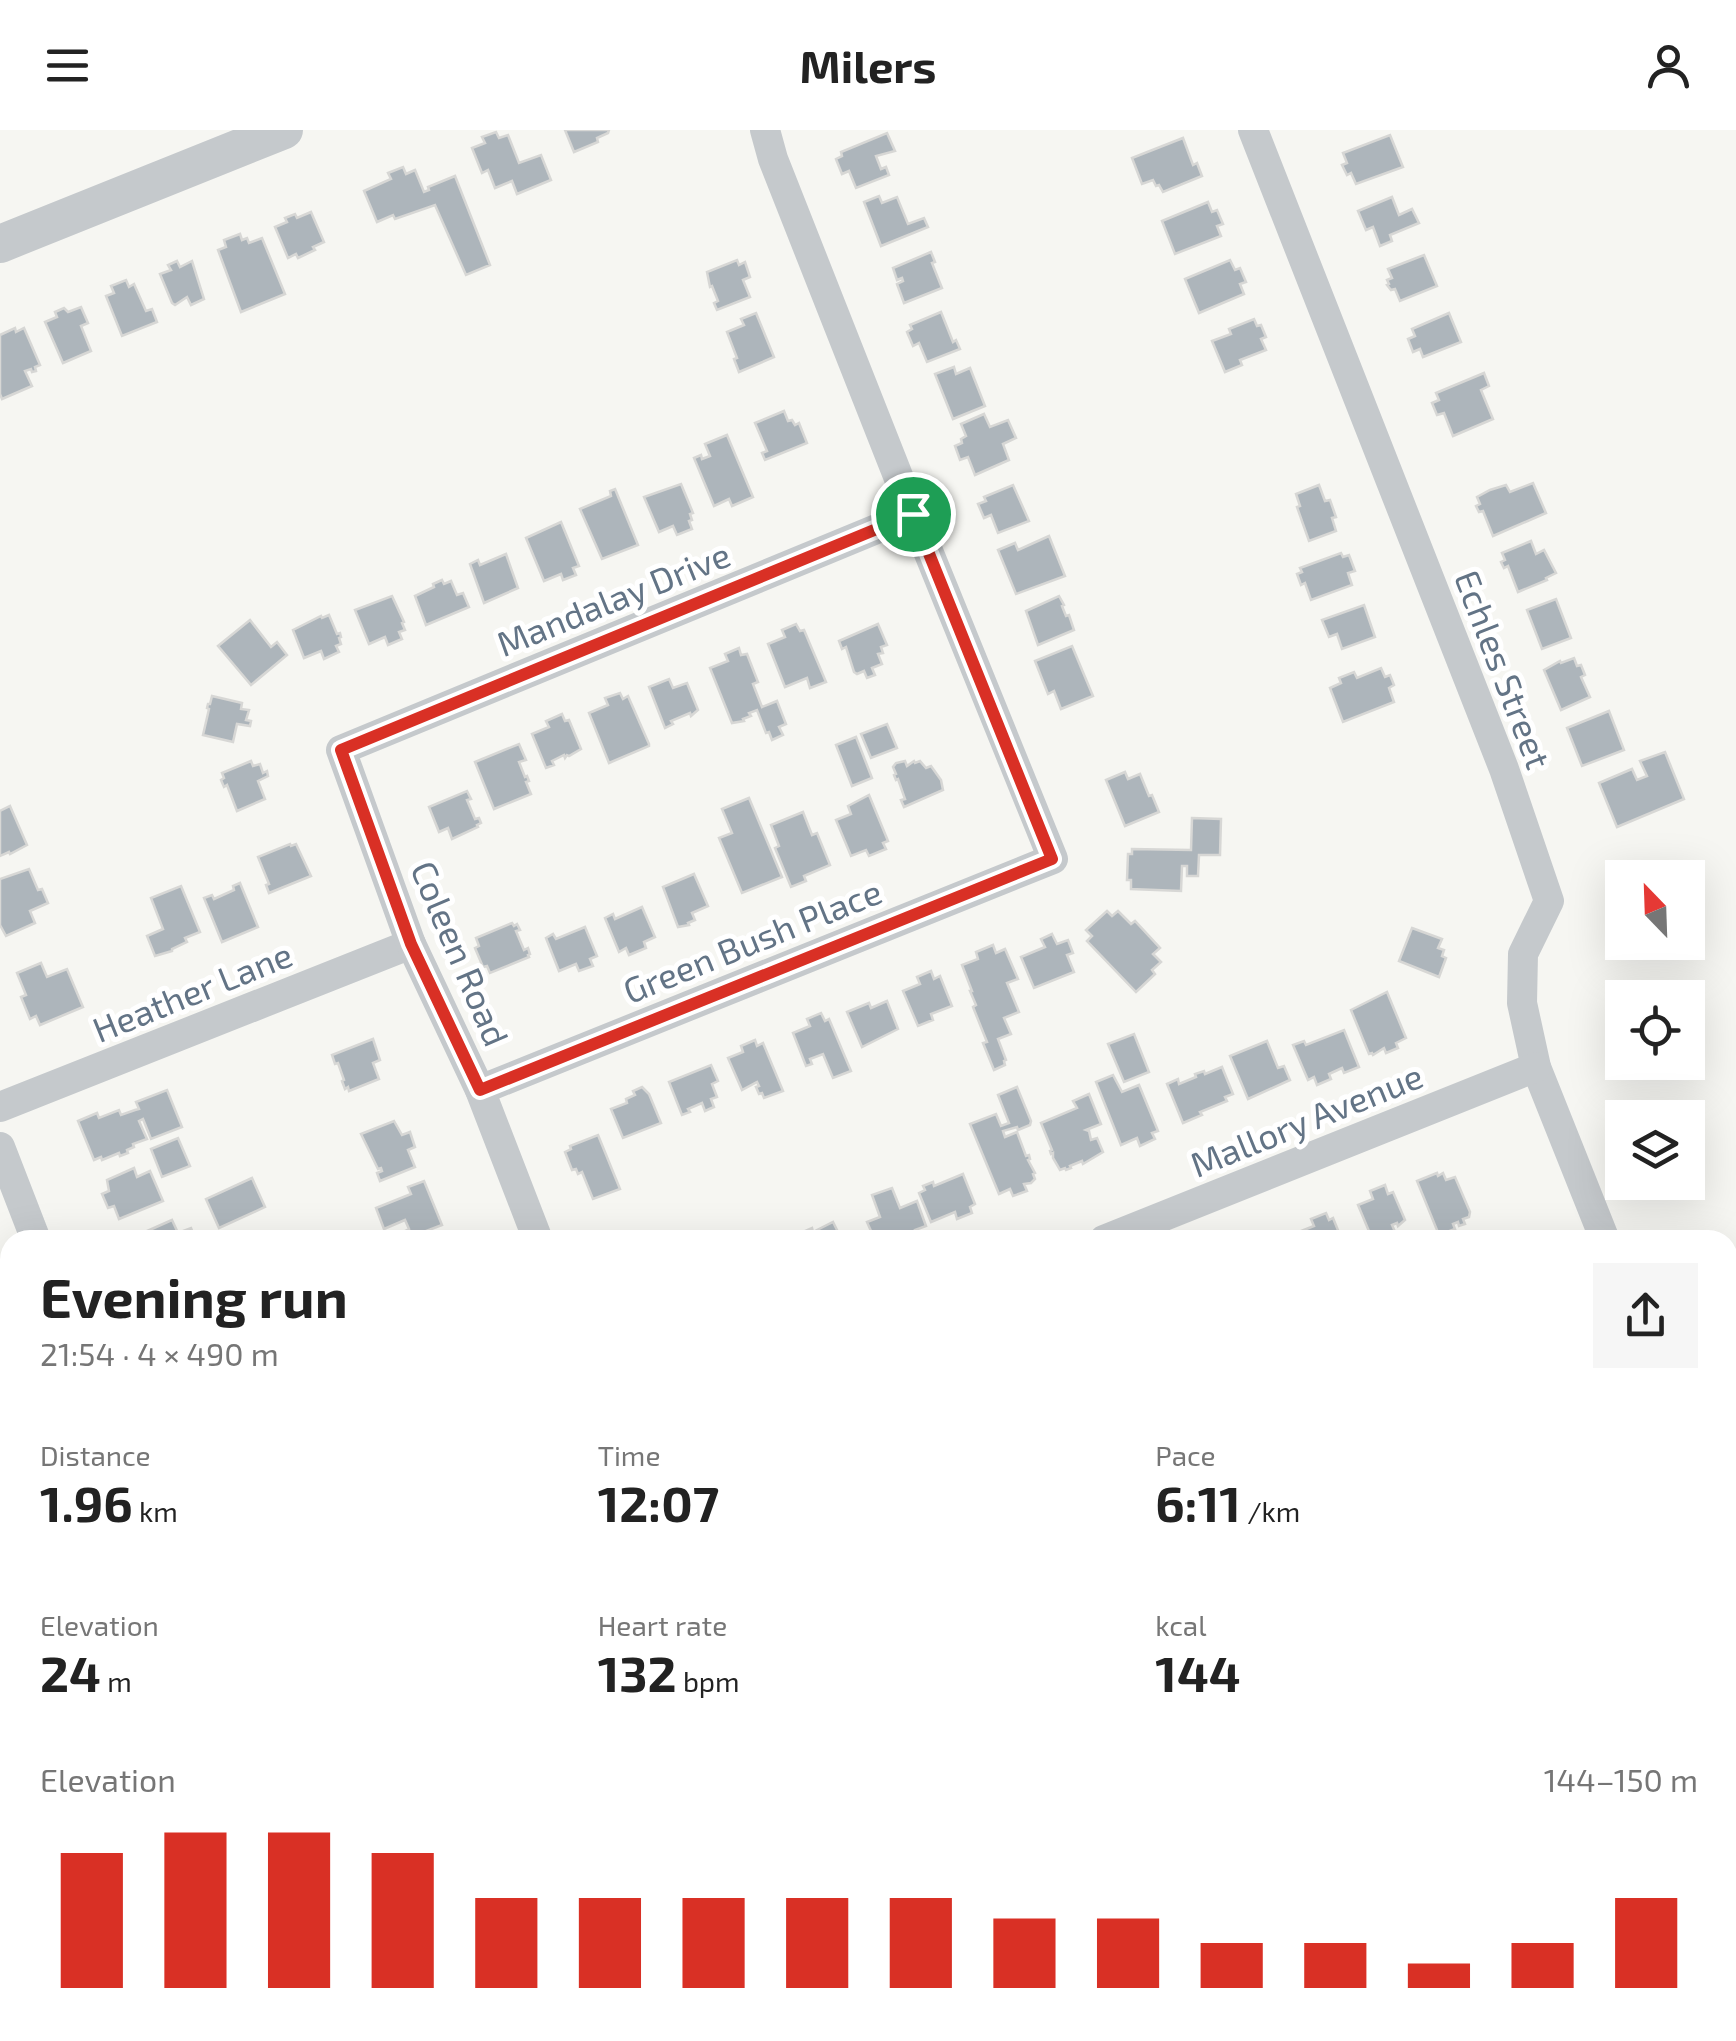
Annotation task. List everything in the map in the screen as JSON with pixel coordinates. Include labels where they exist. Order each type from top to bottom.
[{"type":"street","points":[[0,244],[284,130]]},
{"type":"street","points":[[765,130],[913,514]]},
{"type":"street","name":"Echles Street","points":[[1254,130],[1504,770],[1549,901],[1523,954],[1522,1003],[1536,1066],[1601,1230]]},
{"type":"street","name":"Mandalay Drive","points":[[341,750],[913,514]]},
{"type":"street","name":"Green Bush Place","points":[[480,1090],[1052,859],[913,514]]},
{"type":"street","name":"Coleen Road","points":[[341,750],[411,944],[480,1090],[534,1230]]},
{"type":"street","name":"Heather Lane","points":[[0,1107],[411,944]]},
{"type":"street","name":"Mallory Avenue","points":[[1129,1230],[1536,1066]]},
{"type":"street","points":[[0,1147],[32,1230]]},
{"type":"building","points":[[565,130],[609,130],[597,138],[598,142],[574,152]]},
{"type":"building","points":[[496,132],[499,138],[508,135],[519,163],[541,155],[551,180],[517,194],[512,181],[495,188],[488,170],[482,173],[472,148],[485,143],[482,137]]},
{"type":"building","points":[[887,133],[895,151],[876,156],[881,169],[886,167],[889,175],[856,188],[849,171],[842,174],[836,159],[842,156],[841,152]]},
{"type":"building","points":[[1390,135],[1403,167],[1356,184],[1342,165],[1347,163],[1343,153]]},
{"type":"building","points":[[1183,138],[1193,165],[1197,163],[1202,176],[1163,192],[1153,180],[1142,184],[1132,158]]},
{"type":"building","points":[[403,167],[406,174],[415,170],[424,192],[455,176],[490,265],[466,275],[435,205],[377,222],[364,191],[391,179],[388,173]]},
{"type":"building","points":[[879,196],[882,203],[897,197],[908,224],[924,218],[928,227],[881,246],[864,202]]},
{"type":"building","points":[[1392,197],[1399,215],[1412,209],[1419,223],[1390,235],[1392,241],[1380,246],[1373,227],[1366,230],[1358,211]]},
{"type":"building","points":[[1208,202],[1223,224],[1217,226],[1221,236],[1175,254],[1162,221]]},
{"type":"building","points":[[311,212],[324,242],[298,258],[296,254],[288,258],[275,227],[287,222],[285,218]]},
{"type":"building","points":[[240,234],[249,243],[262,238],[285,294],[241,312],[218,250],[226,247],[224,240]]},
{"type":"building","points":[[931,252],[942,288],[904,303],[897,284],[903,281],[897,280],[893,268]]},
{"type":"building","points":[[1424,255],[1437,286],[1400,301],[1395,289],[1387,285],[1392,278],[1388,269]]},
{"type":"building","points":[[737,260],[739,265],[745,262],[750,277],[743,280],[750,297],[717,310],[714,303],[718,301],[707,272]]},
{"type":"building","points":[[1230,260],[1235,270],[1240,268],[1246,282],[1240,284],[1244,294],[1199,313],[1185,279]]},
{"type":"building","points":[[177,261],[180,267],[192,261],[204,299],[191,305],[187,297],[172,303],[160,274],[171,270],[168,265]]},
{"type":"building","points":[[126,280],[129,287],[134,284],[146,311],[152,309],[157,322],[122,336],[106,296],[114,293],[111,286]]},
{"type":"building","points":[[81,307],[88,323],[81,326],[91,351],[63,363],[45,322],[57,317],[55,312],[64,308],[68,312]]},
{"type":"building","points":[[941,312],[953,342],[956,340],[960,349],[927,362],[919,343],[913,346],[907,332],[912,329],[910,325]]},
{"type":"building","points":[[756,313],[774,357],[739,372],[727,332],[744,325],[741,319]]},
{"type":"building","points":[[1449,313],[1461,342],[1423,357],[1420,349],[1413,352],[1408,339],[1415,336],[1412,329]]},
{"type":"building","points":[[1254,319],[1266,337],[1261,339],[1266,350],[1240,360],[1242,365],[1225,372],[1212,341]]},
{"type":"building","points":[[15,328],[16,332],[24,328],[40,365],[35,367],[36,371],[25,371],[32,386],[2,399],[0,335]]},
{"type":"building","points":[[954,367],[956,374],[970,368],[985,406],[953,419],[935,374]]},
{"type":"building","points":[[1484,373],[1489,386],[1481,390],[1493,419],[1453,436],[1444,413],[1437,415],[1432,403],[1439,400],[1436,393]]},
{"type":"building","points":[[784,411],[788,421],[799,423],[807,443],[765,460],[762,453],[767,451],[755,423]]},
{"type":"building","points":[[984,414],[990,427],[1008,420],[1016,438],[1003,444],[1009,460],[975,475],[968,457],[960,460],[955,446],[966,436],[961,424]]},
{"type":"building","points":[[727,435],[753,497],[732,506],[729,499],[714,506],[694,458],[710,456],[705,444]]},
{"type":"building","points":[[1533,483],[1546,513],[1493,536],[1483,511],[1479,512],[1476,506],[1480,504],[1477,497],[1506,485],[1510,492]]},
{"type":"building","points":[[681,484],[693,513],[689,521],[692,529],[677,535],[673,526],[659,532],[644,497]]},
{"type":"building","points":[[1013,485],[1029,521],[998,533],[991,515],[984,518],[978,504],[986,501],[984,497]]},
{"type":"building","points":[[1319,485],[1325,501],[1330,500],[1336,531],[1309,541],[1296,494]]},
{"type":"building","points":[[615,489],[638,545],[602,559],[580,509],[611,496],[610,491]]},
{"type":"building","points":[[561,522],[579,566],[573,568],[576,575],[563,580],[561,574],[544,581],[526,538]]},
{"type":"building","points":[[1049,536],[1065,576],[1016,594],[998,550],[1015,543],[1018,550]]},
{"type":"building","points":[[1531,541],[1536,554],[1544,550],[1556,573],[1518,592],[1508,566],[1504,568],[1501,562],[1505,560],[1502,553]]},
{"type":"building","points":[[1341,553],[1343,557],[1349,555],[1355,571],[1348,573],[1352,585],[1311,600],[1297,574],[1302,572],[1300,568]]},
{"type":"building","points":[[506,554],[518,588],[484,603],[470,564],[478,560],[480,565]]},
{"type":"building","points":[[442,580],[444,584],[451,581],[457,595],[463,593],[469,607],[426,625],[415,596]]},
{"type":"building","points":[[392,596],[404,622],[405,630],[399,632],[402,639],[388,645],[385,637],[369,644],[355,610]]},
{"type":"building","points":[[1059,596],[1074,630],[1038,645],[1026,611]]},
{"type":"building","points":[[1556,599],[1571,638],[1542,649],[1527,610]]},
{"type":"building","points":[[1364,605],[1375,637],[1342,649],[1337,634],[1329,637],[1322,620]]},
{"type":"building","points":[[329,615],[337,634],[340,633],[341,644],[336,646],[339,652],[324,659],[321,651],[304,658],[293,630]]},
{"type":"building","points":[[250,620],[271,647],[277,642],[287,655],[251,685],[218,646]]},
{"type":"building","points":[[796,624],[800,631],[804,630],[826,682],[810,688],[807,678],[785,687],[768,644],[785,637],[782,630]]},
{"type":"building","points":[[878,624],[887,645],[878,654],[882,664],[872,668],[875,675],[867,678],[864,671],[854,672],[846,647],[842,649],[839,641]]},
{"type":"building","points":[[1072,646],[1093,696],[1061,709],[1054,691],[1048,694],[1035,661]]},
{"type":"building","points":[[739,648],[741,655],[747,654],[758,682],[753,684],[762,707],[777,701],[786,724],[779,727],[783,735],[772,740],[757,710],[744,721],[732,723],[710,668],[728,661],[725,654]]},
{"type":"building","points":[[1574,658],[1577,666],[1581,665],[1585,675],[1581,677],[1590,697],[1561,710],[1544,670]]},
{"type":"building","points":[[1381,668],[1394,685],[1389,688],[1394,702],[1343,722],[1330,688],[1341,683],[1339,678],[1354,672],[1357,678]]},
{"type":"building","points":[[669,679],[673,688],[687,683],[698,710],[671,721],[673,724],[665,728],[649,687]]},
{"type":"building","points":[[620,693],[623,699],[628,696],[649,746],[609,763],[589,713],[608,705],[605,698]]},
{"type":"building","points":[[212,696],[242,703],[241,709],[249,710],[246,720],[251,721],[250,726],[237,724],[233,742],[203,735]]},
{"type":"building","points":[[1609,711],[1624,750],[1582,766],[1567,728]]},
{"type":"building","points":[[562,714],[565,721],[569,720],[581,749],[552,761],[554,765],[546,768],[532,734],[549,727],[546,721]]},
{"type":"building","points":[[887,724],[897,748],[871,758],[861,734]]},
{"type":"building","points":[[856,737],[872,778],[852,786],[836,745]]},
{"type":"building","points":[[519,744],[526,760],[519,762],[531,794],[494,809],[475,762]]},
{"type":"building","points":[[1665,752],[1684,799],[1617,827],[1599,783],[1632,769],[1637,780],[1647,776],[1640,761]]},
{"type":"building","points":[[251,761],[253,766],[260,764],[263,773],[267,771],[268,776],[258,781],[265,799],[237,811],[227,785],[224,787],[221,780],[222,773]]},
{"type":"building","points":[[905,761],[907,766],[920,761],[926,768],[931,766],[943,790],[904,807],[901,800],[905,799],[893,767]]},
{"type":"building","points":[[1125,772],[1128,779],[1140,774],[1159,812],[1125,826],[1106,780]]},
{"type":"building","points":[[467,791],[475,819],[479,818],[481,823],[452,839],[448,828],[439,832],[429,807]]},
{"type":"building","points":[[869,795],[888,841],[883,843],[886,849],[869,856],[866,850],[851,856],[836,820],[851,814],[848,806]]},
{"type":"building","points":[[749,798],[782,877],[742,893],[719,838],[732,833],[722,809]]},
{"type":"building","points":[[10,806],[27,845],[0,856],[0,811]]},
{"type":"building","points":[[803,812],[830,865],[804,876],[806,881],[791,887],[775,848],[779,846],[771,825]]},
{"type":"building","points":[[1192,818],[1221,819],[1220,855],[1199,855],[1198,876],[1187,876],[1187,866],[1182,866],[1181,891],[1131,889],[1131,880],[1127,880],[1128,854],[1132,854],[1132,849],[1191,850]]},
{"type":"building","points":[[296,844],[311,876],[269,893],[258,857]]},
{"type":"building","points":[[29,869],[48,903],[30,911],[35,923],[6,936],[0,925],[0,879]]},
{"type":"building","points":[[694,874],[708,906],[692,913],[695,920],[689,925],[678,927],[663,887]]},
{"type":"building","points":[[240,883],[258,927],[222,942],[204,898],[212,895],[214,899]]},
{"type":"building","points":[[181,886],[200,932],[185,938],[187,942],[172,951],[155,956],[147,936],[163,929],[151,898]]},
{"type":"building","points":[[642,907],[655,937],[644,942],[646,948],[629,955],[626,948],[619,952],[605,918],[613,914],[615,919]]},
{"type":"building","points":[[1107,911],[1112,916],[1118,911],[1131,924],[1135,921],[1160,948],[1153,954],[1161,962],[1152,970],[1155,974],[1136,992],[1087,941],[1092,936],[1086,930]]},
{"type":"building","points":[[512,923],[520,930],[516,931],[524,950],[528,948],[529,957],[490,973],[475,948],[479,946],[476,938]]},
{"type":"building","points":[[585,927],[597,956],[590,959],[593,966],[579,971],[576,964],[559,971],[546,938],[553,934],[556,939]]},
{"type":"building","points":[[1412,928],[1442,939],[1438,948],[1444,950],[1442,956],[1446,958],[1439,977],[1399,961]]},
{"type":"building","points":[[1052,934],[1057,944],[1068,940],[1073,953],[1067,955],[1074,972],[1034,988],[1021,957],[1045,947],[1041,939]]},
{"type":"building","points":[[993,945],[996,953],[1005,949],[1018,979],[1007,983],[1019,1012],[1004,1018],[1011,1034],[998,1039],[1006,1060],[1005,1065],[994,1070],[962,965],[978,959],[976,952]]},
{"type":"building","points":[[41,963],[47,977],[67,969],[83,1007],[40,1025],[36,1016],[30,1019],[17,973]]},
{"type":"building","points":[[931,971],[934,979],[940,976],[952,1006],[931,1014],[933,1020],[918,1026],[903,991],[920,984],[917,977]]},
{"type":"building","points":[[1387,992],[1406,1038],[1396,1043],[1398,1048],[1369,1054],[1351,1010]]},
{"type":"building","points":[[887,1001],[898,1029],[862,1047],[847,1012]]},
{"type":"building","points":[[821,1013],[825,1021],[829,1019],[851,1071],[833,1078],[823,1054],[810,1059],[812,1064],[806,1066],[793,1033],[810,1026],[807,1019]]},
{"type":"building","points":[[1344,1030],[1359,1067],[1344,1073],[1342,1068],[1317,1085],[1314,1077],[1308,1080],[1293,1045],[1304,1041],[1306,1045]]},
{"type":"building","points":[[1134,1034],[1149,1072],[1124,1082],[1108,1044]]},
{"type":"building","points":[[373,1039],[380,1060],[373,1063],[379,1079],[349,1091],[348,1087],[345,1089],[332,1055]]},
{"type":"building","points":[[755,1040],[757,1046],[763,1043],[783,1091],[764,1098],[757,1082],[742,1090],[728,1058],[743,1052],[741,1046]]},
{"type":"building","points":[[1267,1041],[1278,1068],[1284,1066],[1290,1080],[1248,1099],[1230,1056]]},
{"type":"building","points":[[711,1065],[718,1081],[712,1084],[717,1097],[711,1099],[714,1107],[705,1111],[702,1103],[682,1115],[669,1082]]},
{"type":"building","points":[[1222,1067],[1233,1094],[1225,1097],[1227,1101],[1183,1123],[1167,1084],[1178,1079],[1179,1084],[1196,1077],[1195,1074]]},
{"type":"building","points":[[1113,1075],[1122,1092],[1139,1085],[1158,1131],[1152,1133],[1155,1139],[1140,1146],[1137,1138],[1121,1145],[1096,1082]]},
{"type":"building","points":[[642,1087],[661,1123],[623,1138],[611,1109],[627,1103],[626,1099],[635,1095],[633,1091]]},
{"type":"building","points":[[1017,1087],[1030,1125],[1003,1131],[1005,1137],[1017,1132],[1035,1179],[1024,1184],[1027,1191],[1013,1196],[1010,1189],[999,1194],[970,1124],[996,1114],[1001,1126],[1009,1123],[998,1095]]},
{"type":"building","points":[[167,1090],[182,1127],[151,1139],[143,1119],[139,1121],[147,1139],[133,1144],[128,1153],[94,1160],[78,1121],[97,1113],[99,1118],[119,1110],[121,1115],[139,1109],[136,1102]]},
{"type":"building","points":[[1089,1094],[1101,1124],[1086,1130],[1091,1140],[1097,1138],[1103,1152],[1083,1164],[1082,1161],[1060,1170],[1041,1123],[1077,1108],[1073,1101]]},
{"type":"building","points":[[394,1121],[402,1135],[410,1132],[415,1147],[408,1150],[415,1167],[380,1181],[377,1173],[381,1168],[378,1169],[361,1134]]},
{"type":"building","points":[[598,1135],[620,1189],[593,1199],[582,1172],[572,1170],[565,1152],[570,1146]]},
{"type":"building","points":[[178,1138],[190,1166],[162,1177],[151,1149]]},
{"type":"building","points":[[134,1168],[137,1177],[150,1171],[163,1201],[119,1219],[114,1206],[108,1208],[102,1194],[109,1191],[107,1180]]},
{"type":"building","points":[[1437,1173],[1443,1173],[1446,1180],[1455,1177],[1470,1212],[1463,1219],[1465,1224],[1459,1226],[1458,1222],[1453,1224],[1455,1229],[1437,1230],[1417,1181]]},
{"type":"building","points":[[963,1174],[975,1204],[970,1207],[972,1213],[957,1219],[955,1212],[931,1222],[919,1193],[925,1190],[923,1186],[933,1182],[934,1186]]},
{"type":"building","points":[[252,1178],[265,1207],[219,1228],[206,1199]]},
{"type":"building","points":[[424,1181],[442,1225],[429,1230],[407,1230],[405,1220],[384,1229],[376,1208],[411,1194],[408,1187]]},
{"type":"building","points":[[1385,1185],[1388,1194],[1393,1192],[1405,1220],[1398,1226],[1392,1225],[1394,1230],[1368,1230],[1358,1205],[1373,1199],[1370,1191]]},
{"type":"building","points":[[892,1188],[900,1208],[917,1201],[926,1226],[915,1230],[871,1230],[867,1222],[880,1217],[872,1195]]},
{"type":"building","points":[[1326,1213],[1338,1230],[1304,1230],[1314,1226],[1311,1219]]},
{"type":"building","points":[[172,1220],[177,1230],[150,1230]]},
{"type":"building","points":[[833,1222],[837,1230],[817,1230]]},
{"type":"route","points":[[913,514],[1052,859],[480,1090],[411,944],[341,750],[913,514]]}]
